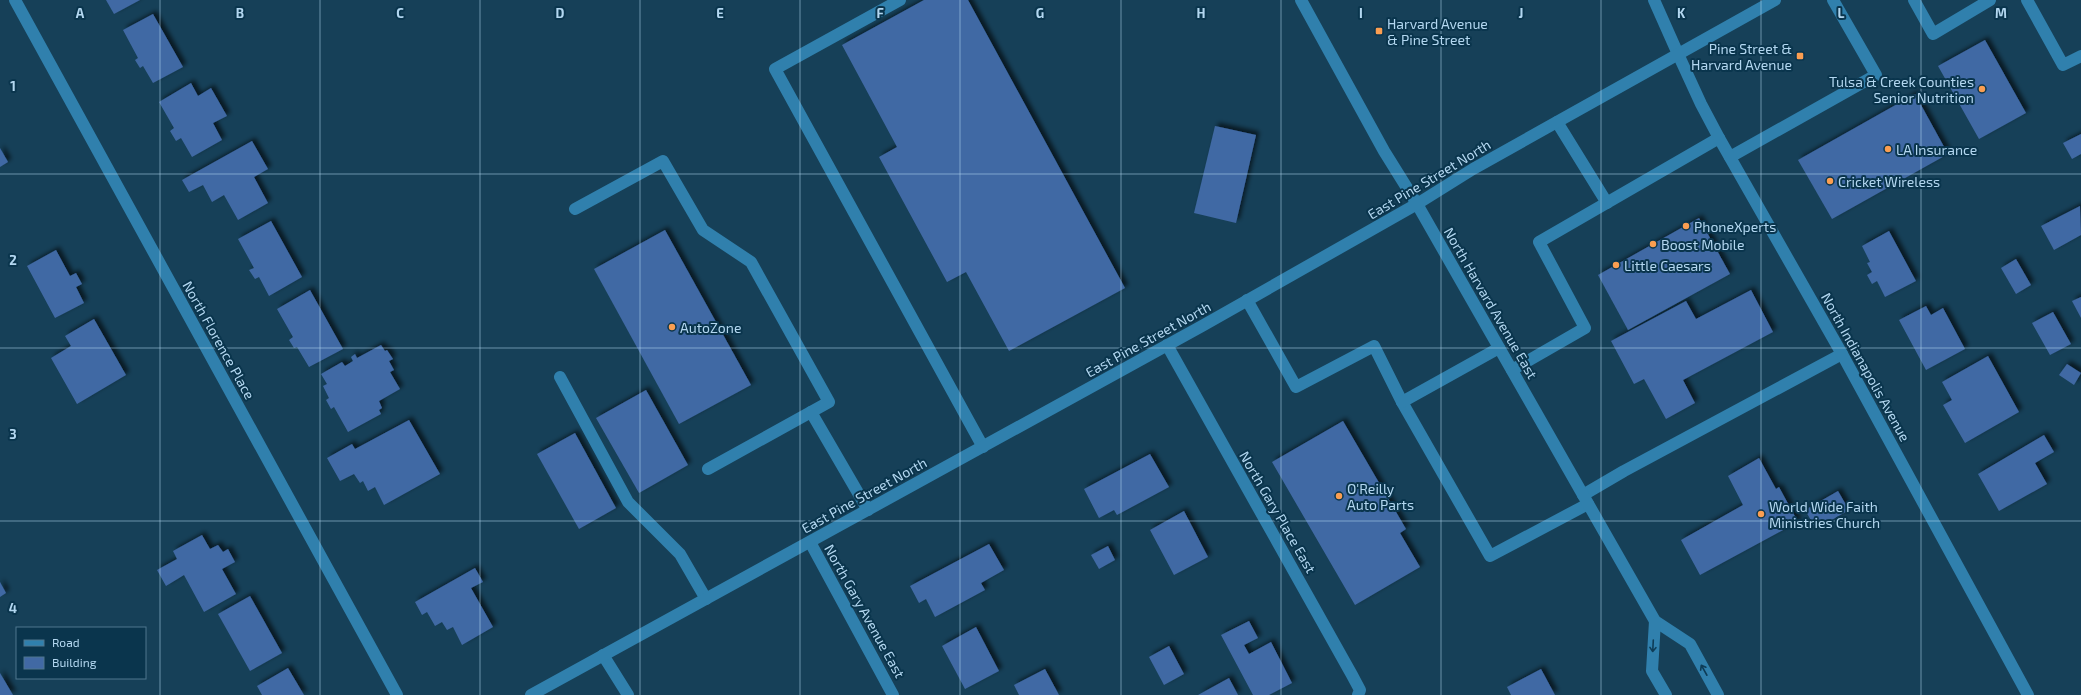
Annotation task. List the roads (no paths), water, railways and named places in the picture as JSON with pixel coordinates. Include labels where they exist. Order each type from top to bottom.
[{"type":"main road","name":"North Florence Place","points":[[15,0],[397,695]]},
{"type":"main road","points":[[900,0],[775,69],[983,447]]},
{"type":"main road","name":"North Harvard Avenue East","points":[[1301,0],[1384,152],[1417,204],[1655,621],[1690,644],[1718,695]]},
{"type":"main road","name":"North Indianapolis Avenue","points":[[1654,0],[1701,104],[1719,138],[1842,354],[2028,695]]},
{"type":"main road","name":"East Pine Street North","points":[[531,695],[1168,345],[1417,204],[1473,169],[1775,0]]},
{"type":"main road","points":[[1730,157],[1876,75],[1833,0]]},
{"type":"main road","points":[[1914,0],[1933,34],[1990,0]]},
{"type":"main road","points":[[2027,0],[2063,65],[2081,56]]},
{"type":"main road","points":[[1557,122],[1606,203]]},
{"type":"main road","points":[[1512,370],[1585,328],[1539,242],[1719,138]]},
{"type":"main road","points":[[575,209],[663,162],[703,230],[751,262],[829,402],[708,469]]},
{"type":"main road","points":[[1248,300],[1296,387],[1374,346],[1402,402],[1490,556],[1586,500],[1624,471],[1842,354]]},
{"type":"main road","name":"North Gary Place East","points":[[1168,345],[1352,675],[1360,690],[1358,695]]},
{"type":"main road","points":[[1402,402],[1499,348]]},
{"type":"main road","points":[[560,376],[628,502],[680,554],[706,599]]},
{"type":"main road","points":[[811,412],[868,510]]},
{"type":"main road","name":"North Gary Avenue East","points":[[810,542],[893,695]]},
{"type":"main road","points":[[1655,621],[1652,670],[1666,695]]},
{"type":"main road","points":[[603,655],[628,695]]},
{"type":"place","name":"Harvard Avenue & Pine Street","points":[[1379,31]]},
{"type":"place","name":"Pine Street & Harvard Avenue","points":[[1800,56]]},
{"type":"place","name":"Tulsa & Creek Counties Senior Nutrition","points":[[1982,89]]},
{"type":"place","name":"LA Insurance","points":[[1888,149]]},
{"type":"place","name":"Cricket Wireless","points":[[1830,181]]},
{"type":"place","name":"PhoneXperts","points":[[1686,226]]},
{"type":"place","name":"Boost Mobile","points":[[1653,244]]},
{"type":"place","name":"Little Caesars","points":[[1616,265]]},
{"type":"place","name":"AutoZone","points":[[672,327]]},
{"type":"place","name":"O'Reilly Auto Parts","points":[[1339,496]]},
{"type":"place","name":"World Wide Faith Ministries Church","points":[[1761,514]]}]
